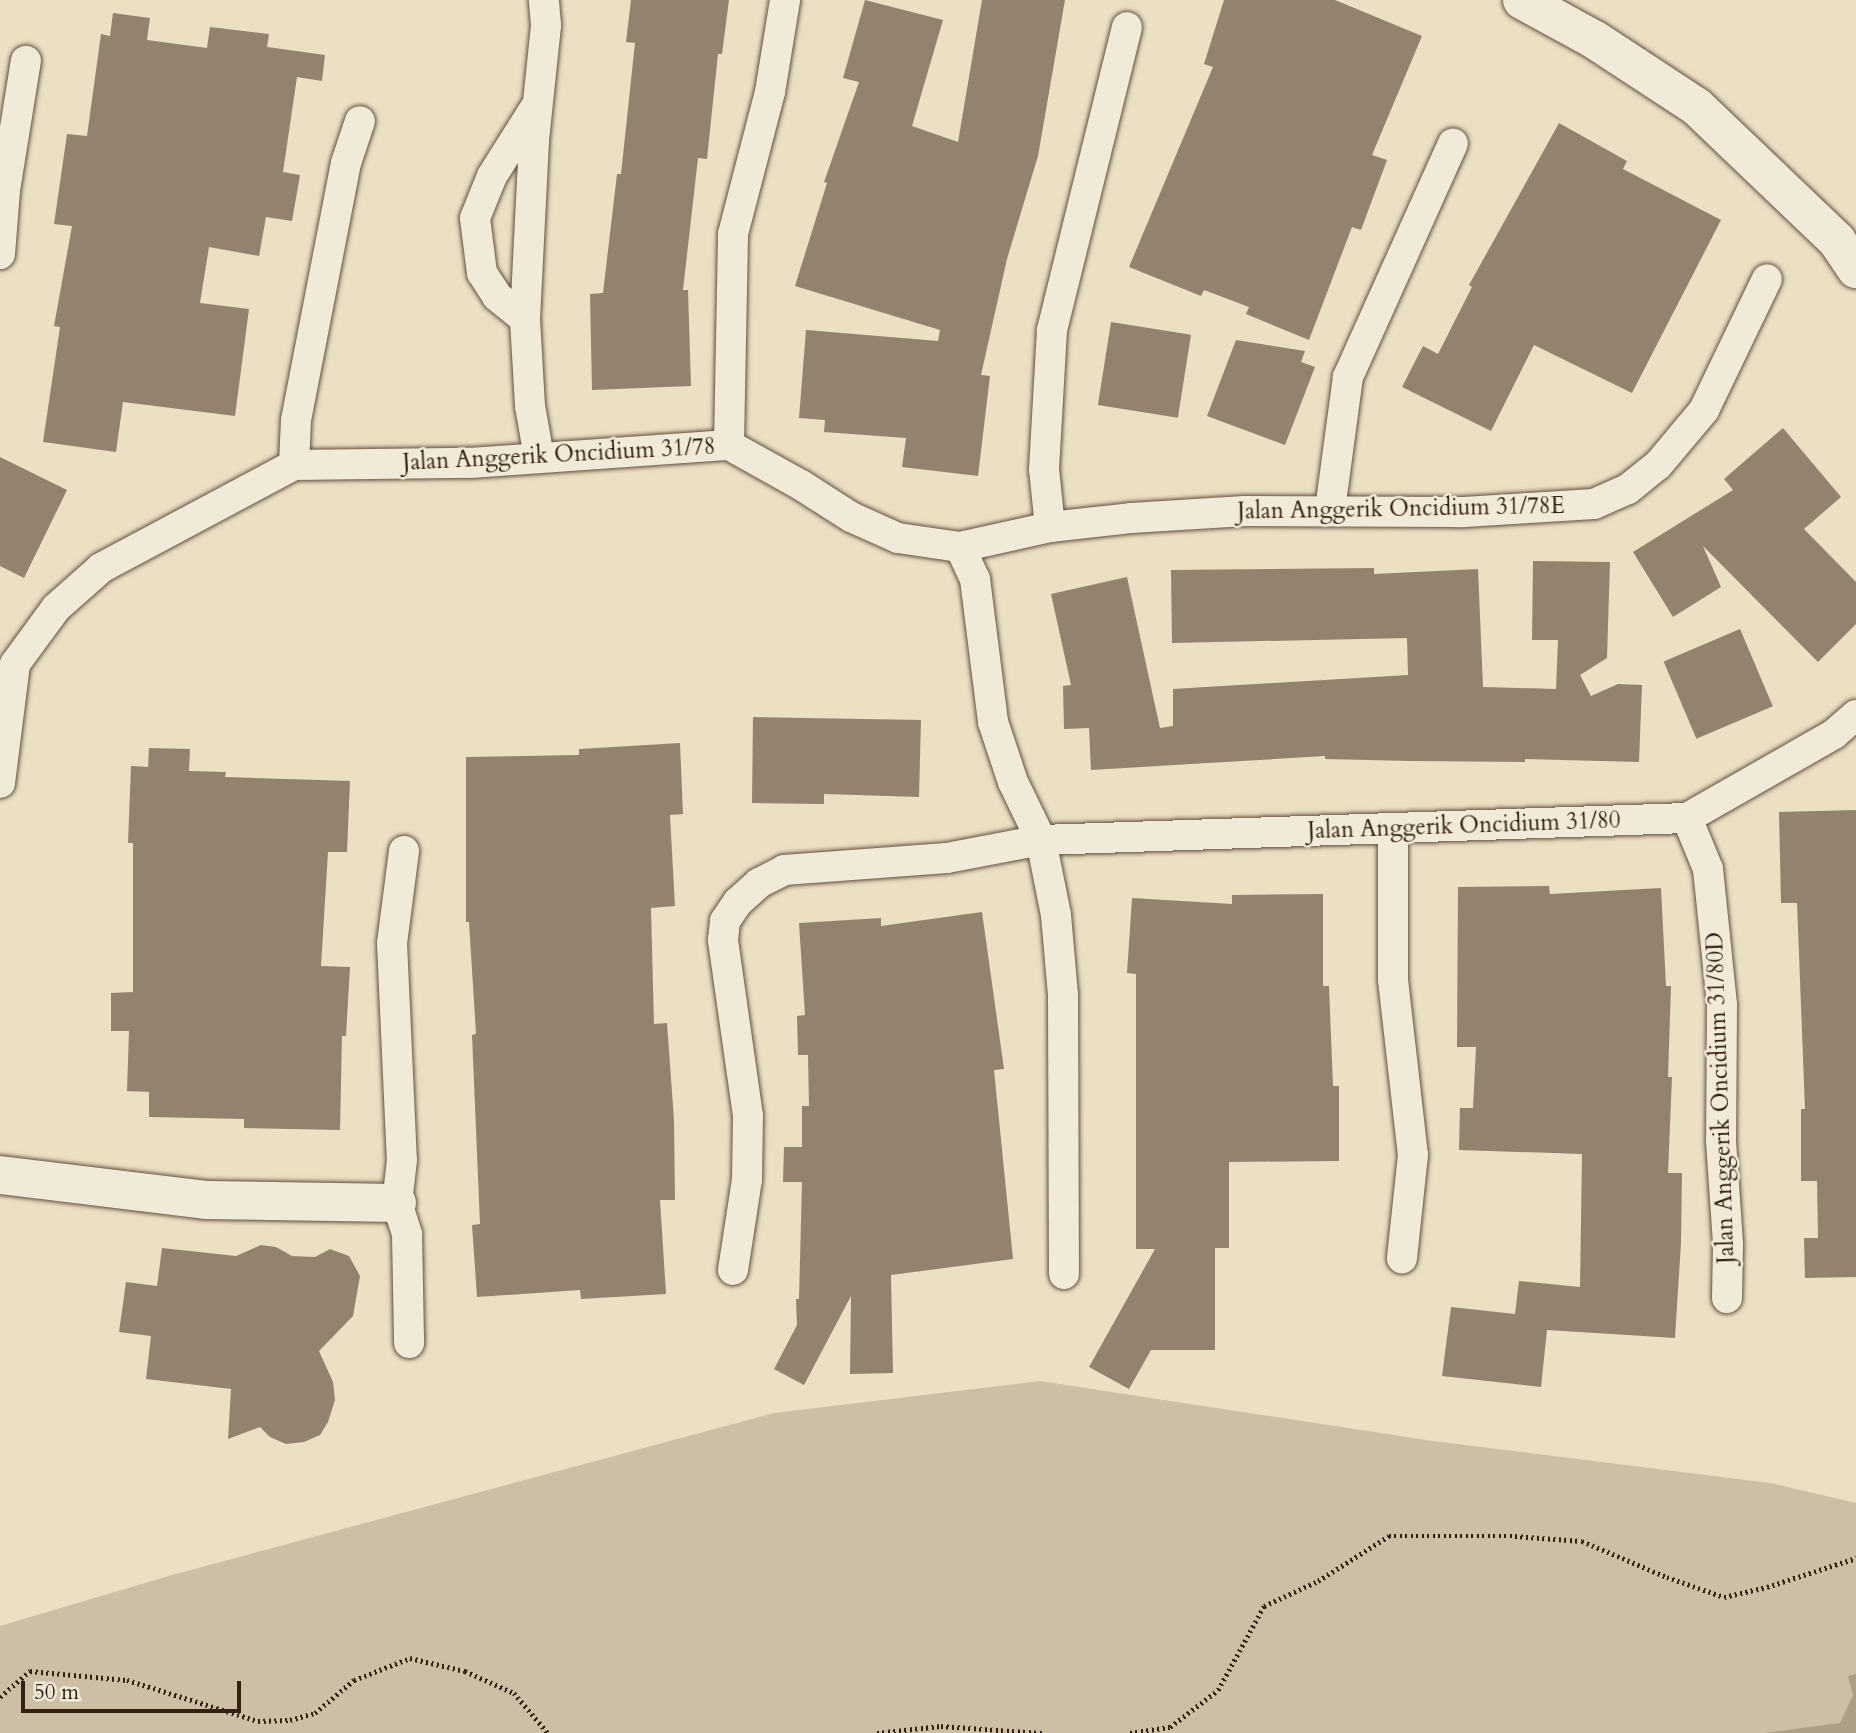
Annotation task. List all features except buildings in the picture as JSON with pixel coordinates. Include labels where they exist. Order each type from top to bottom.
[{"type":"street","points":[[539,457],[530,406],[525,319],[526,258],[546,25],[544,0]]},
{"type":"street","points":[[729,445],[733,234],[770,92],[785,0]]},
{"type":"street","points":[[1542,4],[1697,107],[1837,241],[1856,269]]},
{"type":"street","points":[[1050,527],[1044,469],[1052,330],[1127,27]]},
{"type":"street","points":[[0,254],[5,190],[26,61]]},
{"type":"street","points":[[525,319],[497,296],[482,274],[475,218],[492,176],[538,105]]},
{"type":"street","points":[[294,465],[296,420],[346,163],[360,121]]},
{"type":"street","points":[[1330,510],[1348,377],[1453,143]]},
{"type":"street","name":"Jalan Anggerik Oncidium 31/78E","points":[[960,547],[1050,527],[1207,514],[1330,510],[1464,512],[1594,504],[1628,489],[1658,465],[1704,410],[1767,279]]},
{"type":"street","name":"Jalan Anggerik Oncidium 31/78","points":[[0,783],[7,660],[56,608],[101,568],[294,465],[470,463],[729,445],[801,485],[851,517],[898,538],[960,547]]},
{"type":"street","points":[[960,547],[975,579],[993,722],[1013,782],[1041,841],[1056,915],[1063,995],[1064,1274]]},
{"type":"street","name":"Jalan Anggerik Oncidium 31/80","points":[[733,1270],[747,1181],[748,1116],[723,940],[725,921],[738,902],[759,883],[784,870],[947,858],[1041,841],[1687,818],[1834,734],[1856,715]]},
{"type":"street","name":"Jalan Anggerik Oncidium 31/80D","points":[[1687,818],[1708,869],[1721,1005],[1721,1141],[1728,1245],[1727,1298]]},
{"type":"street","points":[[1392,828],[1393,980],[1413,1155],[1402,1258]]},
{"type":"street","points":[[404,851],[392,943],[402,1160],[397,1203],[407,1234],[409,1343]]},
{"type":"street","points":[[0,1175],[208,1200],[397,1203]]},
{"type":"path","points":[[1130,1733],[1170,1727],[1218,1690],[1264,1606],[1318,1581],[1389,1536],[1515,1536],[1582,1541],[1667,1577],[1724,1597],[1767,1587],[1856,1558]]},
{"type":"path","points":[[0,1696],[30,1671],[127,1680],[258,1721],[290,1720],[315,1713],[354,1679],[410,1658],[465,1671],[514,1693],[548,1733]]},
{"type":"path","points":[[877,1733],[941,1726],[1042,1733]]},
{"type":"shaded area","points":[[1040,1381],[1433,1441],[1770,1483],[1856,1503],[1856,1733],[0,1733],[0,1626],[172,1575],[774,1413]]},
{"type":"shaded area","points":[[1856,1674],[1856,1733],[1765,1733],[1840,1723],[1853,1695],[1848,1676]]}]
